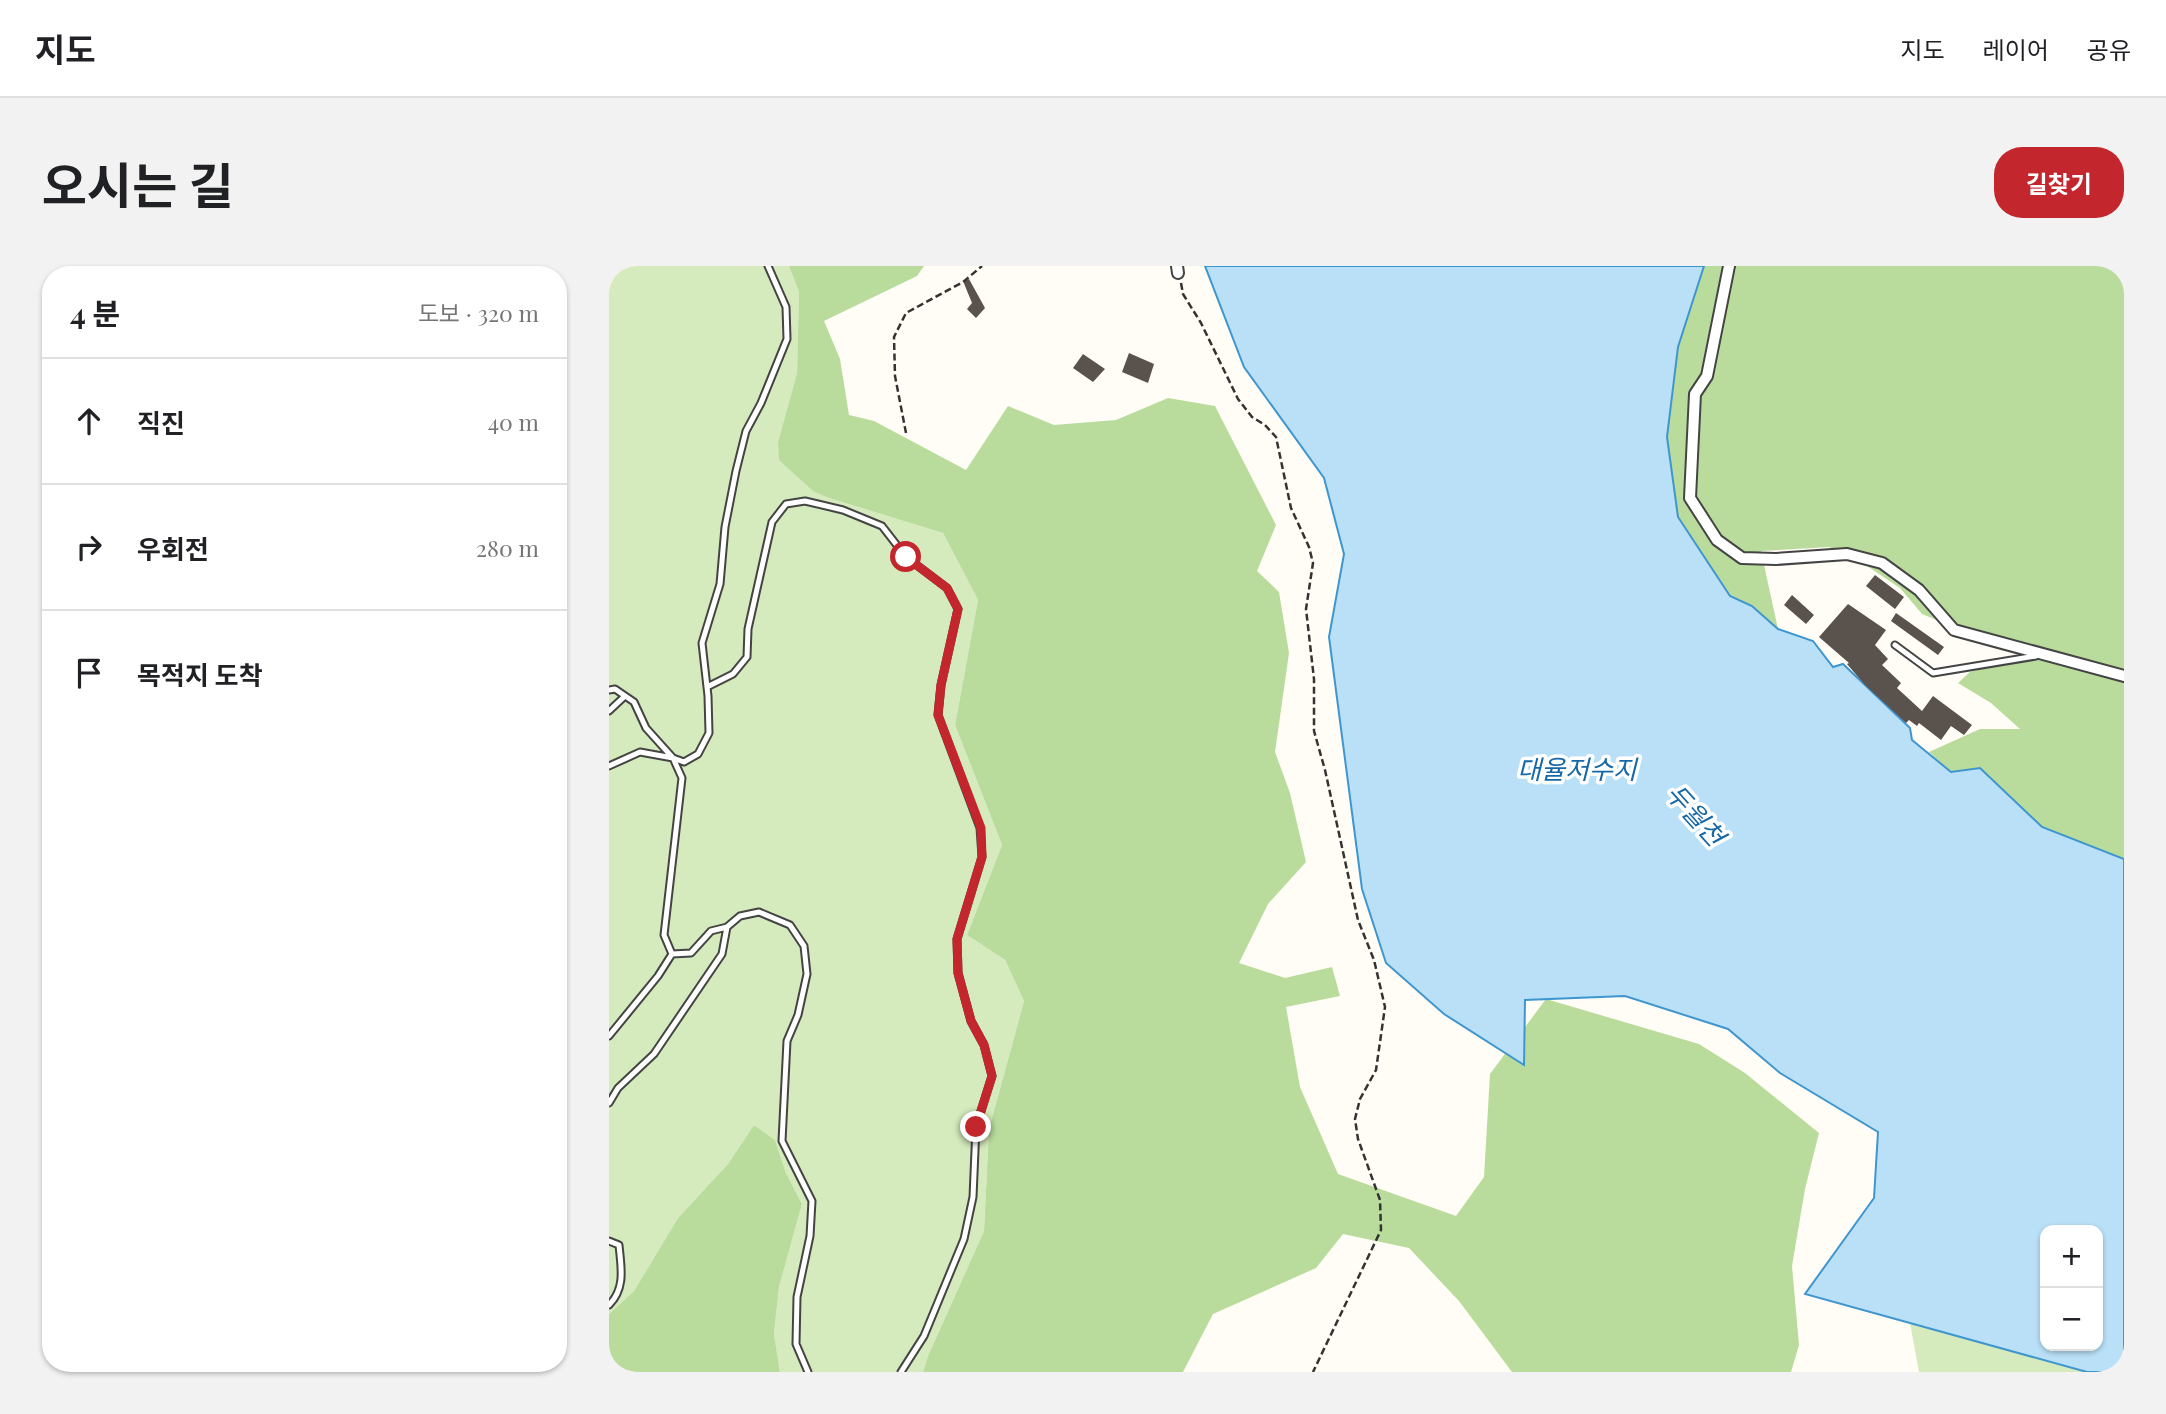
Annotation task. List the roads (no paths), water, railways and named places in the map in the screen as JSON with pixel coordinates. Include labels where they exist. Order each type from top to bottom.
[{"type":"street","points":[[1729,266],[1707,376],[1695,394],[1689,498],[1717,540],[1742,558],[1776,559],[1847,554],[1882,562],[1919,590],[1954,630],[2124,676]]},
{"type":"lane","points":[[609,766],[640,752],[684,762],[698,754],[709,733],[702,643],[720,584],[725,527],[736,471],[746,432],[787,339],[786,307],[768,266]]},
{"type":"lane","points":[[707,687],[733,674],[747,657],[748,629],[772,522],[786,504],[806,501],[843,510],[882,526],[906,557],[947,588],[958,609],[941,685],[938,715],[981,828],[982,857],[957,939],[958,973],[971,1021],[984,1045],[992,1076],[976,1127],[973,1198],[964,1238],[924,1336],[901,1372]]},
{"type":"lane","points":[[1895,645],[1933,673],[2042,655]]},
{"type":"lane","points":[[609,690],[615,689],[634,702],[646,728],[673,758],[681,778],[664,935],[672,954]]},
{"type":"lane","points":[[609,711],[625,696]]},
{"type":"lane","points":[[672,954],[691,953],[711,931],[727,928],[740,916],[759,912],[790,925],[804,946],[807,974],[798,1015],[787,1041],[782,1141],[812,1201],[810,1236],[797,1297],[796,1344],[808,1372]]},
{"type":"lane","points":[[609,1103],[618,1088],[655,1054],[722,954],[727,928]]},
{"type":"lane","points":[[609,1036],[658,976],[672,954]]},
{"type":"lane","points":[[609,1241],[619,1245],[622,1279],[617,1296],[609,1305]]},
{"type":"water","name":"대율저수지","points":[[1205,266],[1704,266],[1678,347],[1667,437],[1678,517],[1730,596],[1752,606],[1778,629],[1813,641],[1833,667],[1843,664],[1910,728],[1912,740],[1951,772],[1980,768],[2042,827],[2124,859],[2124,1372],[2087,1372],[1805,1294],[1874,1198],[1878,1132],[1780,1073],[1728,1029],[1625,996],[1525,1000],[1524,1065],[1444,1014],[1386,963],[1362,889],[1329,637],[1344,554],[1324,478],[1244,367]]},
{"type":"water label","name":"두월천","points":[[1696,814]]}]
